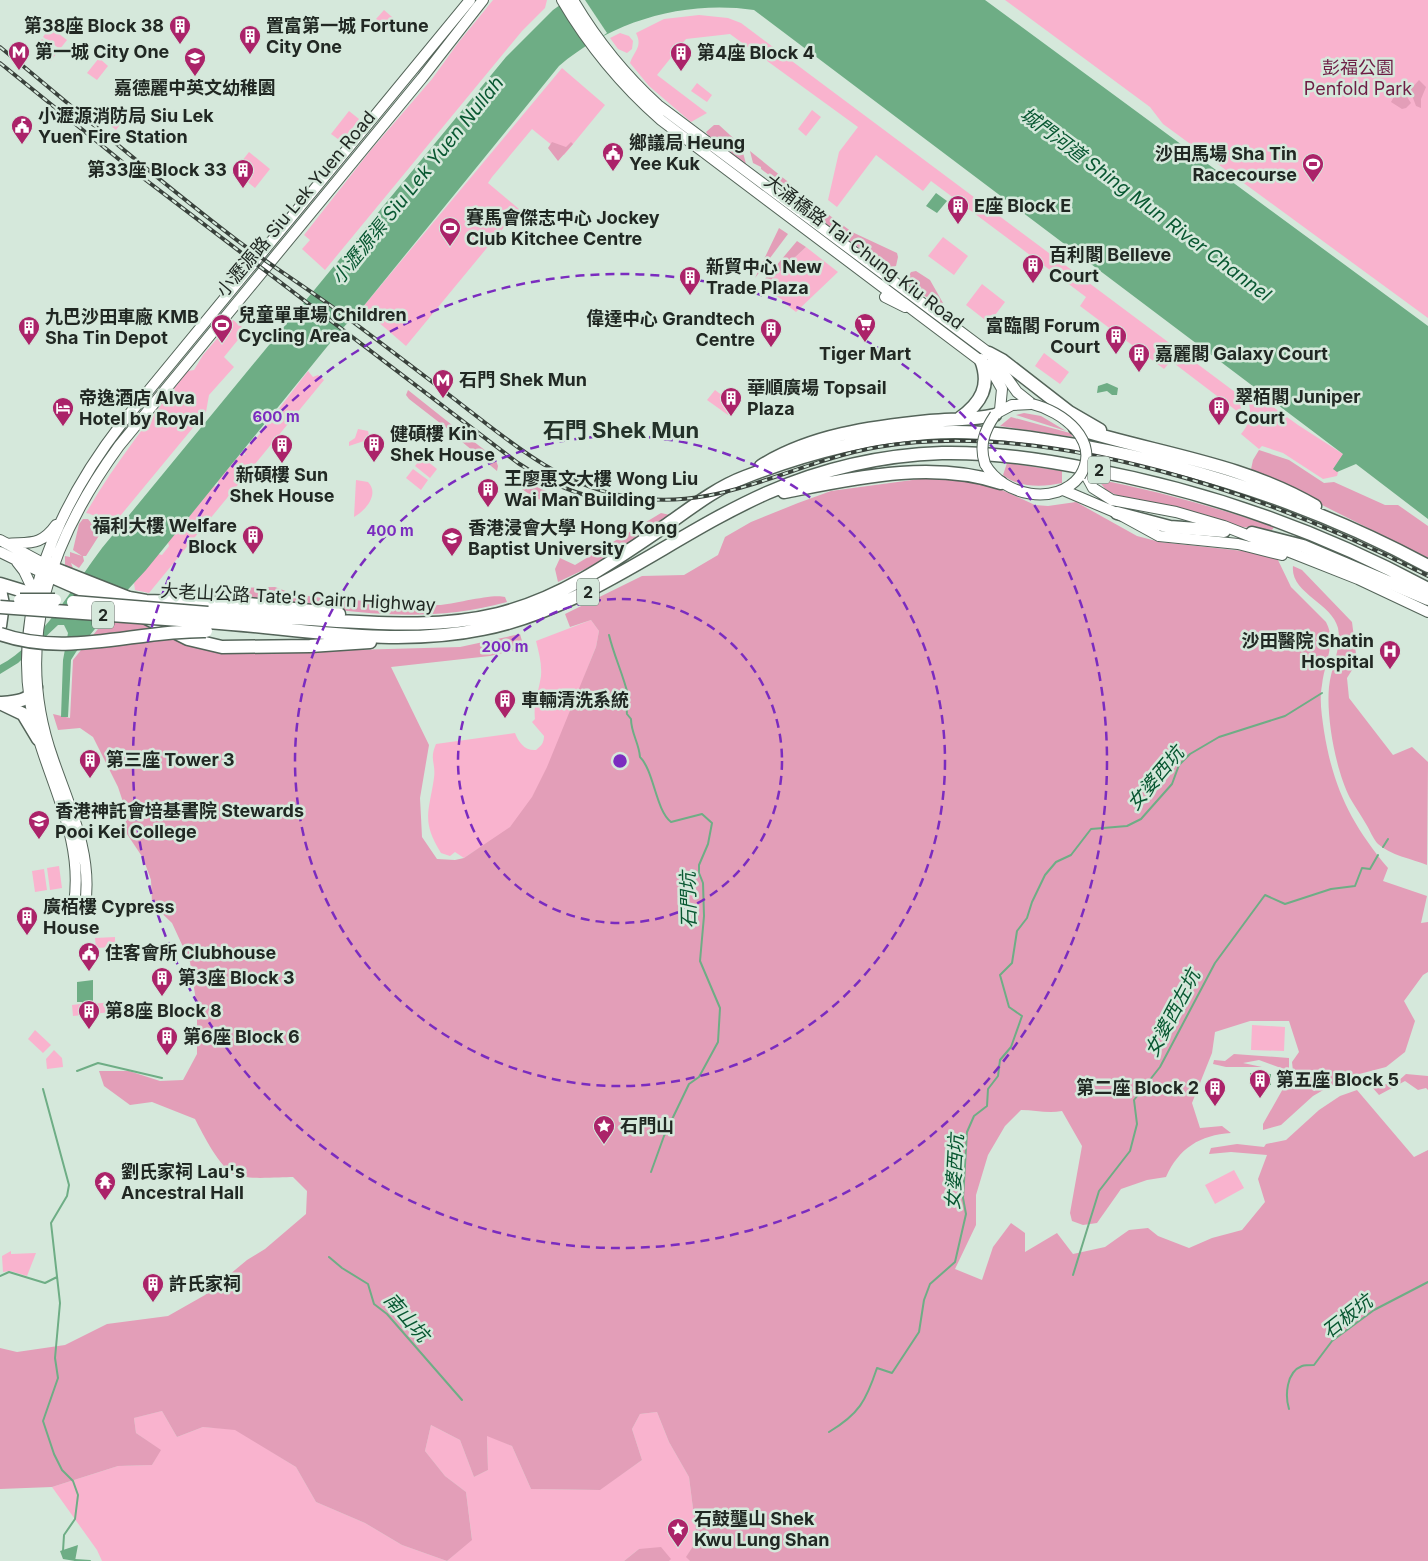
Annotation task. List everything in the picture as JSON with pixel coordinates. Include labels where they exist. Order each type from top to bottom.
[{"type":"highway","points":[[985,357],[998,373]]},
{"type":"highway","points":[[985,357],[998,373],[1070,412],[1094,431]]},
{"type":"highway","points":[[975,414],[983,394],[998,373]]},
{"type":"highway","points":[[744,477],[784,453],[844,433],[883,426],[997,413]]},
{"type":"highway","points":[[1076,428],[1094,431],[1251,478],[1308,502],[1344,526]]},
{"type":"highway","name":"大老山公路 Tate's Cairn Highway","points":[[0,600],[55,600],[207,622],[419,624],[474,619],[509,611],[551,596],[603,569],[700,502],[744,477],[817,453],[869,440],[928,433],[994,433],[1052,441],[1158,463],[1247,489],[1344,526],[1428,566]]},
{"type":"highway","name":"大老山公路 Tate's Cairn Highway","points":[[0,607],[207,622],[321,633],[403,637],[469,632],[510,623],[544,612],[592,590],[750,501],[818,474],[887,458],[960,453],[1032,458],[1146,481],[1232,506],[1327,541],[1428,590]]},
{"type":"highway","points":[[750,501],[851,479],[900,473],[952,474],[1001,483]]},
{"type":"highway","points":[[1117,513],[1170,527],[1224,531]]},
{"type":"highway","points":[[1252,533],[1304,546],[1428,599]]},
{"type":"highway","points":[[47,570],[125,602],[188,640],[222,647],[344,645],[403,637]]},
{"type":"highway","points":[[0,584],[55,600]]},
{"type":"highway","points":[[0,590],[3,604],[0,626]]},
{"type":"highway","points":[[125,602],[236,603],[293,607],[390,623]]},
{"type":"highway","points":[[0,634],[30,642],[66,645],[166,633],[207,622]]},
{"type":"highway","points":[[1,703],[15,702],[32,686]]},
{"type":"highway","points":[[1,703],[23,714],[38,739]]},
{"type":"main road","name":"小瀝源路 Siu Lek Yuen Road","points":[[34,621],[42,598],[47,570],[64,513],[76,489],[122,423],[470,0]]},
{"type":"main road","name":"小瀝源路 Siu Lek Yuen Road","points":[[74,904],[77,881],[75,852],[38,739],[32,686],[35,594],[86,495],[119,446],[422,78],[483,0]]},
{"type":"main road","name":"大涌橋路 Tai Chung Kiu Road","points":[[562,0],[597,45],[658,105],[985,357]]},
{"type":"main road","name":"大涌橋路 Tai Chung Kiu Road","points":[[573,0],[597,45],[622,84],[662,120],[910,309],[985,357]]},
{"type":"main road","points":[[885,297],[910,309]]},
{"type":"main road","points":[[998,373],[1032,404]]},
{"type":"main road","points":[[998,373],[1002,389],[997,413],[983,438],[982,452],[985,464],[994,477],[1001,483],[1029,493],[1049,493],[1063,490],[1084,474]]},
{"type":"main road","points":[[997,413],[1020,404],[1032,404],[1045,407],[1076,428],[1084,442],[1086,459],[1084,474],[1093,488],[1112,500],[1176,512],[1210,521],[1358,579],[1428,612]]},
{"type":"main road","points":[[1063,490],[1117,513],[1159,536],[1250,546],[1296,556]]},
{"type":"main road","points":[[2,545],[40,540],[49,535],[64,513]]},
{"type":"main road","points":[[2,545],[47,570]]},
{"type":"main road","points":[[2,545],[24,571],[35,594]]},
{"type":"main road","points":[[16,561],[47,570]]},
{"type":"main road","name":"小瀝源路 Siu Lek Yuen Road","points":[[32,686],[44,732],[84,852],[88,882],[85,905]]},
{"type":"green space","points":[[493,0],[547,0],[545,8],[522,31],[325,270],[302,249],[310,240],[304,235],[370,151],[432,79]]},
{"type":"green space","name":"沙田馬場 Sha Tin Racecourse","points":[[1005,0],[1428,0],[1428,318],[1163,124],[1150,107]]},
{"type":"green space","points":[[384,10],[399,23],[391,32],[376,19]]},
{"type":"green space","points":[[699,15],[728,18],[741,23],[1239,395],[1242,415],[1171,361],[1164,369],[1080,306],[1086,297],[931,181],[923,191],[876,155],[837,207],[828,200],[839,152],[858,127],[730,34],[686,39],[657,75],[707,113],[691,122],[649,86],[630,63],[639,42],[636,33],[664,19]]},
{"type":"green space","points":[[50,27],[67,40],[60,49],[43,37]]},
{"type":"green space","points":[[620,33],[629,36],[633,41],[632,49],[627,53],[618,49],[610,38]]},
{"type":"green space","points":[[42,39],[58,51],[51,61],[35,48]]},
{"type":"green space","points":[[99,58],[108,66],[97,80],[87,73]]},
{"type":"green space","name":"賽馬會傑志中心 Jockey Club Kitchee Centre","points":[[562,68],[605,105],[564,155],[532,129],[492,177],[488,183],[519,209],[406,346],[362,308]]},
{"type":"green space","points":[[697,83],[712,95],[707,102],[691,91]]},
{"type":"green space","points":[[812,110],[821,117],[806,136],[798,129]]},
{"type":"green space","points":[[107,111],[121,123],[116,130],[102,119]]},
{"type":"green space","points":[[349,111],[359,119],[342,142],[331,134]]},
{"type":"green space","points":[[249,152],[270,169],[255,188],[234,171]]},
{"type":"green space","points":[[943,237],[968,256],[954,275],[928,256]]},
{"type":"green space","points":[[806,247],[838,272],[796,312],[784,301],[763,287]]},
{"type":"green space","points":[[982,284],[1005,302],[989,323],[966,305]]},
{"type":"green space","points":[[233,320],[246,330],[224,357],[234,367],[209,395],[206,412],[111,527],[93,515],[86,513],[109,476],[148,423],[188,371],[194,370],[203,355]]},
{"type":"green space","points":[[1044,353],[1069,372],[1060,384],[1035,366]]},
{"type":"green space","points":[[308,371],[313,377],[318,375],[324,380],[149,593],[135,590],[134,583],[158,554],[162,555],[169,546],[168,542],[214,486],[219,487],[218,481],[241,454],[245,455],[245,449],[258,436]]},
{"type":"green space","points":[[1247,388],[1298,425],[1343,454],[1337,476],[1323,479],[1283,453],[1262,446],[1259,449],[1241,434],[1250,416]]},
{"type":"green space","points":[[715,390],[735,405],[728,415],[707,400]]},
{"type":"green space","points":[[358,429],[368,431],[370,439],[349,446],[349,442],[355,438]]},
{"type":"green space","points":[[422,457],[437,469],[430,478],[415,466]]},
{"type":"green space","points":[[413,469],[428,480],[421,490],[406,478]]},
{"type":"green space","points":[[356,480],[368,482],[371,487],[372,497],[363,511],[354,517]]},
{"type":"green space","points":[[591,620],[599,631],[596,647],[551,761],[529,803],[512,826],[464,858],[455,852],[450,856],[441,853],[431,833],[428,816],[434,778],[433,754],[436,744],[515,733],[523,746],[536,750],[542,744],[544,736],[532,722],[535,719],[535,703],[541,676],[541,663],[536,641]]},
{"type":"green space","points":[[59,866],[62,888],[50,890],[47,868]]},
{"type":"green space","points":[[44,869],[47,890],[35,892],[32,871]]},
{"type":"green space","points":[[115,937],[115,947],[96,948],[95,938]]},
{"type":"green space","points":[[111,1002],[111,1012],[73,1016],[72,1005],[80,1004],[81,1009],[87,1011],[92,1008],[93,1004]]},
{"type":"green space","points":[[1252,1025],[1285,1027],[1284,1051],[1251,1050]]},
{"type":"green space","points":[[35,1030],[51,1045],[43,1053],[28,1039]]},
{"type":"green space","points":[[54,1050],[62,1058],[63,1067],[47,1069],[46,1059]]},
{"type":"green space","points":[[1234,1170],[1244,1188],[1215,1204],[1205,1185]]},
{"type":"green space","points":[[11,1251],[11,1254],[36,1253],[27,1276],[10,1271],[3,1272],[2,1256]]},
{"type":"green space","points":[[162,1411],[177,1437],[203,1427],[235,1429],[296,1467],[316,1502],[365,1523],[402,1545],[447,1561],[102,1561],[97,1550],[52,1487],[118,1466],[152,1465],[160,1450],[136,1433],[134,1418]]},
{"type":"green space","points":[[657,1412],[669,1442],[689,1477],[697,1540],[687,1556],[690,1561],[669,1561],[670,1559],[639,1549],[624,1561],[447,1561],[472,1539],[466,1492],[445,1476],[425,1451],[431,1425],[460,1440],[474,1477],[488,1470],[487,1435],[512,1446],[531,1489],[599,1490],[642,1460],[632,1429],[640,1414]]},
{"type":"shaded area","points":[[1419,80],[1426,87],[1421,99],[1421,108],[1416,106],[1410,90]]},
{"type":"shaded area","points":[[1403,91],[1411,103],[1402,109],[1391,102],[1395,95]]},
{"type":"shaded area","points":[[714,125],[719,125],[741,145],[746,164],[710,138],[706,132]]},
{"type":"shaded area","points":[[552,142],[566,147],[571,142],[573,144],[558,161],[548,148]]},
{"type":"shaded area","points":[[750,151],[792,185],[781,185],[775,177],[773,178],[761,167],[753,163]]},
{"type":"shaded area","points":[[802,195],[852,232],[897,253],[896,266],[886,268],[802,206],[796,200]]},
{"type":"shaded area","points":[[779,228],[788,234],[755,278]]},
{"type":"shaded area","points":[[797,241],[806,247],[763,287],[760,285]]},
{"type":"shaded area","points":[[916,271],[930,280],[943,303],[941,306],[907,285],[907,279],[911,272]]},
{"type":"shaded area","points":[[408,390],[452,425],[449,430],[409,399],[406,395]]},
{"type":"shaded area","points":[[1024,413],[1041,416],[1066,431],[1016,415]]},
{"type":"shaded area","points":[[1011,417],[1070,433],[1073,437],[1000,426]]},
{"type":"shaded area","points":[[460,431],[495,458],[498,466],[497,471],[455,436]]},
{"type":"shaded area","points":[[1259,450],[1289,460],[1324,483],[1334,482],[1385,505],[1398,505],[1428,526],[1428,558],[1300,494],[1250,474],[1253,460]]},
{"type":"shaded area","points":[[1007,463],[1062,471],[1062,483],[1039,486],[1016,482],[1003,475]]},
{"type":"shaded area","points":[[927,478],[970,481],[1002,490],[1035,505],[1048,506],[1076,502],[1137,536],[1160,542],[1262,553],[1277,558],[1291,587],[1326,622],[1329,630],[1330,645],[1321,691],[1321,708],[1328,751],[1338,787],[1354,820],[1388,868],[1383,881],[1427,896],[1421,923],[1428,922],[1428,972],[1423,975],[1404,1001],[1415,1021],[1405,1052],[1386,1067],[1344,1078],[1313,1096],[1281,1125],[1263,1130],[1263,1124],[1293,1071],[1292,1062],[1299,1052],[1289,1021],[1250,1021],[1215,1032],[1212,1053],[1192,1103],[1200,1128],[1222,1126],[1231,1133],[1200,1140],[1192,1145],[1177,1158],[1166,1177],[1147,1180],[1121,1189],[1097,1223],[1083,1225],[1072,1221],[1070,1213],[1082,1146],[1062,1111],[1021,1110],[1005,1126],[988,1155],[976,1195],[976,1225],[955,1269],[982,1280],[993,1247],[1011,1223],[1025,1233],[1025,1252],[1057,1233],[1073,1254],[1105,1247],[1129,1230],[1148,1228],[1158,1236],[1189,1248],[1212,1238],[1242,1230],[1265,1202],[1258,1179],[1267,1155],[1231,1152],[1209,1154],[1211,1148],[1237,1144],[1264,1147],[1266,1144],[1286,1140],[1319,1110],[1340,1096],[1357,1090],[1414,1157],[1428,1150],[1428,1561],[690,1561],[686,1557],[697,1540],[689,1477],[669,1442],[657,1412],[640,1414],[632,1429],[642,1460],[600,1490],[531,1489],[512,1446],[487,1436],[488,1470],[474,1477],[460,1440],[431,1425],[425,1451],[445,1476],[466,1492],[472,1540],[447,1561],[402,1545],[365,1523],[316,1502],[296,1467],[235,1430],[203,1427],[177,1437],[162,1411],[134,1418],[136,1433],[161,1450],[152,1465],[118,1466],[52,1487],[0,1489],[0,1348],[17,1352],[65,1345],[107,1324],[168,1316],[205,1295],[247,1260],[265,1249],[306,1214],[307,1191],[293,1177],[255,1178],[235,1175],[217,1158],[195,1119],[152,1102],[130,1105],[104,1086],[99,1071],[129,1071],[160,1081],[183,1080],[197,1054],[197,1007],[190,962],[172,923],[152,904],[151,880],[143,858],[127,834],[124,805],[118,787],[93,737],[80,728],[58,730],[53,714],[70,718],[73,660],[114,609],[243,653],[460,647],[520,634],[524,648],[490,656],[391,667],[429,745],[420,798],[422,837],[437,859],[455,860],[464,858],[510,827],[532,797],[547,767],[596,647],[599,631],[591,620],[570,627],[565,614],[642,576],[684,575],[718,555],[725,537],[751,522],[798,503],[831,491]]},
{"type":"shaded area","points":[[1097,479],[1186,500],[1274,527],[1272,530],[1242,527],[1203,514],[1129,500],[1107,491]]},
{"type":"shaded area","points":[[526,482],[559,497],[560,501],[536,499],[522,489]]},
{"type":"shaded area","points":[[661,513],[670,515],[602,561],[558,582],[555,569],[560,558],[575,565]]},
{"type":"shaded area","points":[[83,519],[88,519],[100,534],[86,556],[83,556],[84,561],[79,568],[71,563],[74,571],[65,567],[65,556],[70,557],[70,552],[82,556],[73,550],[79,524]]},
{"type":"shaded area","points":[[1293,566],[1302,570],[1352,622],[1357,662],[1347,678],[1349,698],[1393,755],[1412,747],[1428,762],[1427,865],[1395,854],[1378,844],[1345,787],[1333,744],[1328,700],[1330,680],[1339,643],[1338,628],[1328,612],[1298,584]]},
{"type":"shaded area","points":[[275,587],[308,596],[401,604],[438,605],[499,596],[505,597],[507,602],[441,614],[410,615],[379,614],[243,599],[186,598],[230,588]]},
{"type":"shaded area","points":[[1234,1054],[1289,1058],[1289,1071],[1259,1060],[1243,1063],[1262,1067],[1226,1067],[1213,1064],[1214,1060],[1225,1061]]},
{"type":"shaded area","points":[[1406,1074],[1428,1076],[1428,1090],[1426,1088],[1418,1090],[1405,1081],[1379,1095],[1371,1086],[1396,1083]]},
{"type":"shaded area","points":[[661,1547],[671,1559],[669,1561],[624,1561],[639,1549]]},
{"type":"water","name":"城門河道 Shing Mun River Channel","points":[[567,0],[985,0],[1428,326],[1428,519],[1356,464],[1337,472],[1333,469],[1343,454],[754,10],[701,8],[650,17],[626,26],[580,50],[559,66],[362,308],[339,332],[146,570],[76,652],[71,660],[68,717],[61,717],[63,660],[68,633],[64,625],[58,625],[18,663],[0,674],[0,665],[15,655],[43,629],[102,548],[506,57],[553,10]]},
{"type":"water","points":[[936,193],[947,201],[937,213],[926,206]]},
{"type":"water","points":[[1019,318],[1034,328],[1028,335],[1014,325]]},
{"type":"water","points":[[1107,383],[1118,388],[1117,395],[1112,395],[1107,391],[1097,393],[1098,386]]},
{"type":"water","points":[[93,980],[93,1001],[90,1001],[90,1007],[86,1009],[82,1002],[77,1002],[77,982]]},
{"type":"water","points":[[1250,1073],[1271,1074],[1271,1085],[1250,1085]]},
{"type":"water","points":[[78,1545],[75,1561],[63,1559],[60,1551]]},
{"type":"pier","points":[[563,0],[585,0],[607,33],[587,47],[558,3]]},
{"type":"waterway","name":"石門坑","points":[[609,635],[628,695],[627,714],[631,719],[640,757],[649,772],[666,817],[671,822],[702,814],[712,823],[708,844],[699,865],[699,873],[703,883],[704,916],[700,961],[720,1008],[718,1042],[699,1077],[689,1084],[664,1136],[651,1172]]},
{"type":"waterway","name":"女婆西坑","points":[[829,1432],[848,1419],[860,1406],[877,1368],[892,1373],[919,1332],[924,1300],[930,1284],[955,1262],[966,1214],[963,1198],[967,1132],[974,1116],[987,1106],[988,1089],[998,1076],[1000,1060],[1011,1047],[1022,1016],[1009,1007],[1000,975],[1012,963],[1017,931],[1027,918],[1032,902],[1045,875],[1056,862],[1071,855],[1091,829],[1127,826],[1141,819],[1172,784],[1179,765],[1190,754],[1219,737],[1285,716],[1322,693]]},
{"type":"waterway","points":[[1383,847],[1388,839]]},
{"type":"waterway","name":"女婆西左坑","points":[[1073,1275],[1099,1191],[1130,1151],[1137,1124],[1134,1100],[1160,1067],[1215,963],[1265,895],[1285,904],[1331,889],[1355,886],[1362,868],[1370,869],[1378,855]]},
{"type":"waterway","points":[[77,1071],[98,1063],[162,1078]]},
{"type":"waterway","points":[[43,1089],[69,1185],[67,1196],[51,1223],[60,1303],[55,1358],[58,1378],[43,1421],[54,1454],[62,1470],[73,1481],[78,1495],[75,1519],[64,1535],[63,1551]]},
{"type":"waterway","name":"南山坑","points":[[329,1257],[342,1268],[368,1284],[374,1304],[387,1314],[462,1400]]},
{"type":"waterway","points":[[0,1276],[9,1272],[45,1283],[57,1277]]},
{"type":"waterway","name":"石板坑","points":[[1289,1409],[1287,1398],[1288,1385],[1293,1373],[1297,1369],[1303,1366],[1314,1365],[1332,1341],[1374,1310],[1428,1282]]},
{"type":"waterway","points":[[75,1560],[90,1561]]},
{"type":"railway","points":[[0,47],[207,218],[342,314],[520,449],[577,482],[619,495],[654,500],[687,499],[750,485],[813,464],[878,447],[945,441],[1015,444],[1088,454],[1160,471],[1233,493],[1302,518],[1428,576]]},
{"type":"railway","points":[[0,63],[126,165],[518,463],[547,480],[577,493],[609,501],[642,506]]},
{"type":"place","name":"第38座 Block 38","points":[[180,45]]},
{"type":"place","name":"置富第一城 Fortune City One","points":[[250,55]]},
{"type":"place","name":"第一城 City One","points":[[19,71]]},
{"type":"place","name":"第4座 Block 4","points":[[681,72]]},
{"type":"place","name":"嘉德麗中英文幼稚園","points":[[195,77]]},
{"type":"place","name":"小瀝源消防局 Siu Lek Yuen Fire Station","points":[[22,145]]},
{"type":"place","name":"鄉議局 Heung Yee Kuk","points":[[613,172]]},
{"type":"place","name":"沙田馬場 Sha Tin Racecourse","points":[[1313,183]]},
{"type":"place","name":"第33座 Block 33","points":[[243,189]]},
{"type":"place","name":"E座 Block E","points":[[958,225]]},
{"type":"place","name":"賽馬會傑志中心 Jockey Club Kitchee Centre","points":[[450,247]]},
{"type":"place","name":"百利閣 Belleve Court","points":[[1033,284]]},
{"type":"place","name":"新貿中心 New Trade Plaza","points":[[690,296]]},
{"type":"place","name":"Tiger Mart","points":[[865,343]]},
{"type":"place","name":"兒童單車場 Children Cycling Area","points":[[222,344]]},
{"type":"place","name":"九巴沙田車廠 KMB Sha Tin Depot","points":[[29,346]]},
{"type":"place","name":"偉達中心 Grandtech Centre","points":[[771,348]]},
{"type":"place","name":"富臨閣 Forum Court","points":[[1116,355]]},
{"type":"place","name":"嘉麗閣 Galaxy Court","points":[[1139,373]]},
{"type":"place","name":"石門 Shek Mun","points":[[443,399]]},
{"type":"place","name":"華順廣場 Topsail Plaza","points":[[731,417]]},
{"type":"place","name":"翠栢閣 Juniper Court","points":[[1219,426]]},
{"type":"place","name":"帝逸酒店 Alva Hotel by Royal","points":[[63,427]]},
{"type":"place","name":"健碩樓 Kin Shek House","points":[[374,463]]},
{"type":"place","name":"新碩樓 Sun Shek House","points":[[282,464]]},
{"type":"place","name":"王廖惠文大樓 Wong Liu Wai Man Building","points":[[488,508]]},
{"type":"place","name":"福利大樓 Welfare Block","points":[[253,555]]},
{"type":"place","name":"香港浸會大學 Hong Kong Baptist University","points":[[452,557]]},
{"type":"place","name":"沙田醫院 Shatin Hospital","points":[[1390,670]]},
{"type":"place","name":"車輛清洗系統","points":[[505,719]]},
{"type":"place","name":"第三座 Tower 3","points":[[90,779]]},
{"type":"place","name":"香港神託會培基書院 Stewards Pooi Kei College","points":[[39,840]]},
{"type":"place","name":"廣栢樓 Cypress House","points":[[27,936]]},
{"type":"place","name":"住客會所 Clubhouse","points":[[89,972]]},
{"type":"place","name":"第3座 Block 3","points":[[162,997]]},
{"type":"place","name":"第8座 Block 8","points":[[89,1030]]},
{"type":"place","name":"第6座 Block 6","points":[[167,1056]]},
{"type":"place","name":"第五座 Block 5","points":[[1260,1099]]},
{"type":"place","name":"第二座 Block 2","points":[[1215,1107]]},
{"type":"place","name":"石門山","points":[[604,1145]]},
{"type":"place","name":"劉氏家祠 Lau's Ancestral Hall","points":[[105,1201]]},
{"type":"place","name":"許氏家祠","points":[[153,1303]]},
{"type":"place","name":"石鼓壟山 Shek Kwu Lung Shan","points":[[678,1548]]},
{"type":"district","name":"石門 Shek Mun","points":[[621,430]]},
{"type":"park label","name":"彭福公園 Penfold Park","points":[[1358,78]]},
{"type":"water label","name":"小瀝源渠 Siu Lek Yuen Nullah","points":[[417,180]]}]
